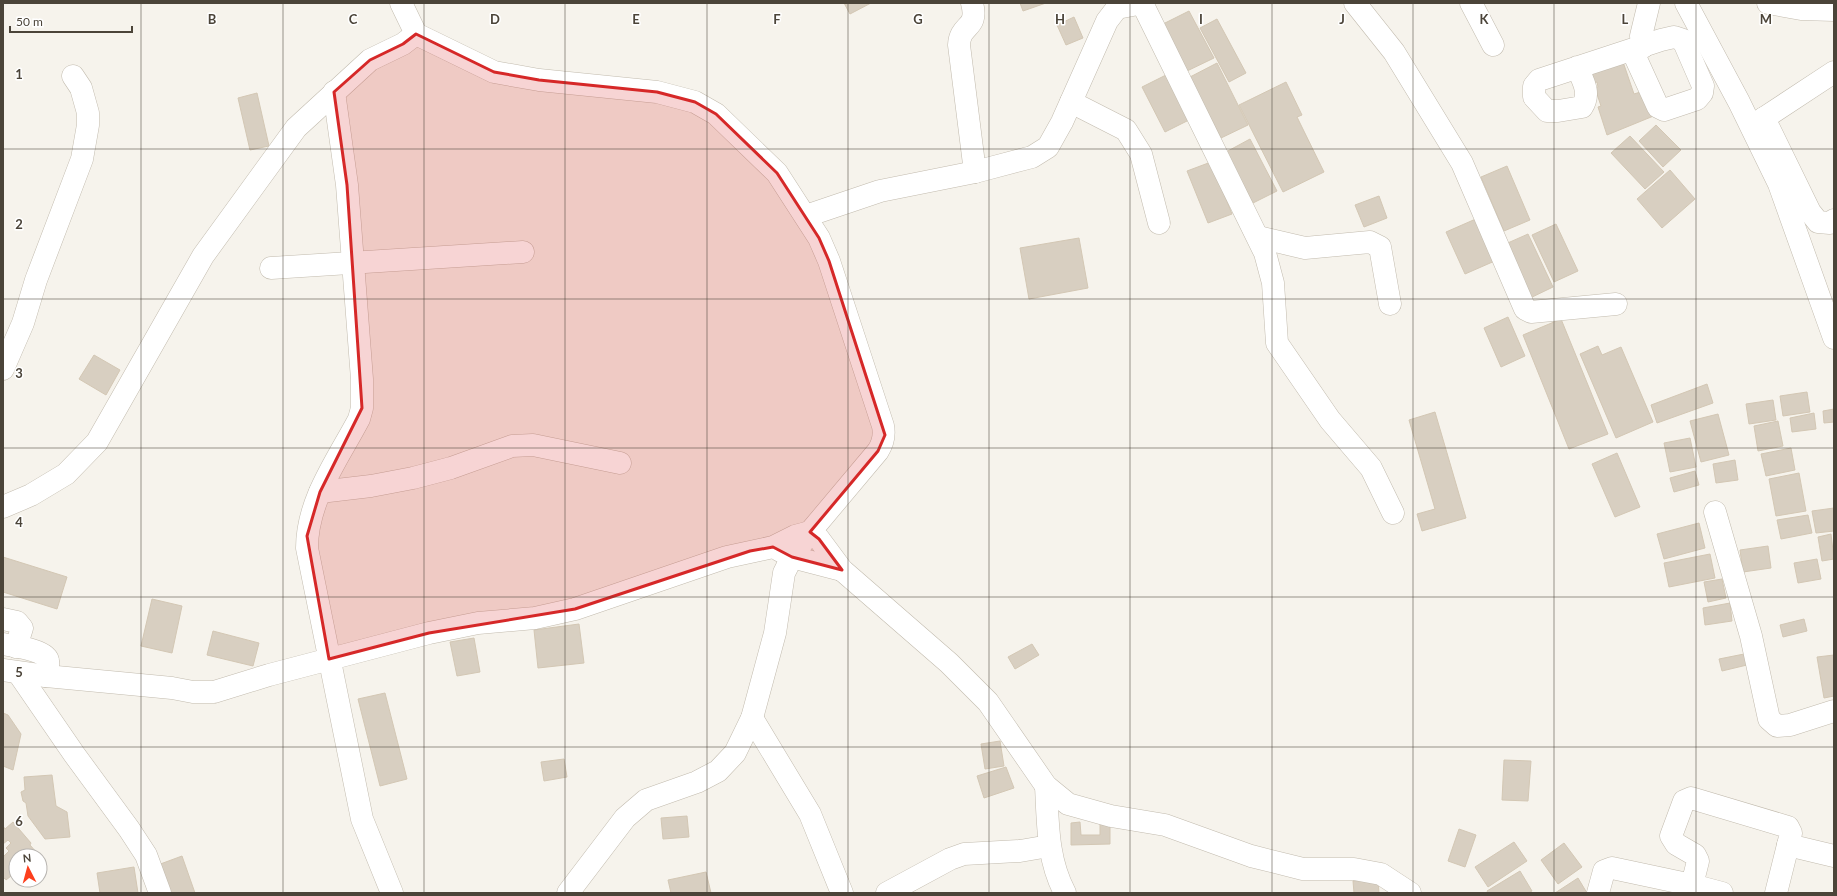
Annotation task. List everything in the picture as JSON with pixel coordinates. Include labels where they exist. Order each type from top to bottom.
[{"type":"street","points":[[401,3],[416,34],[494,72],[539,80],[657,92],[695,102],[716,114],[777,173],[819,238],[829,261],[884,435],[882,444],[878,451],[810,532],[792,556],[784,573],[775,633],[752,718],[735,753],[718,771],[698,782],[646,800],[626,818],[568,893]]},
{"type":"street","points":[[972,3],[975,13],[973,21],[962,31],[959,37],[959,45],[975,172]]},
{"type":"street","points":[[806,216],[880,191],[975,172],[1032,157],[1048,147],[1071,102],[1107,21],[1116,6],[1143,3],[1265,253],[1273,283],[1276,344],[1330,420],[1371,468],[1393,513]]},
{"type":"street","points":[[1355,3],[1394,52],[1462,163],[1525,309],[1531,312],[1616,304]]},
{"type":"street","points":[[1471,3],[1493,45]]},
{"type":"street","points":[[1578,67],[1637,48],[1648,3]]},
{"type":"street","points":[[1686,3],[1698,27],[1758,123],[1810,212],[1818,222],[1830,223],[1834,220]]},
{"type":"street","points":[[1768,3],[1801,9],[1834,10]]},
{"type":"street","points":[[3,507],[31,495],[66,474],[97,442],[203,256],[296,128],[370,60],[403,44],[416,34]]},
{"type":"street","points":[[3,369],[23,323],[36,280],[82,158],[88,125],[88,113],[81,88],[73,76]]},
{"type":"street","points":[[1758,123],[1831,80]]},
{"type":"street","points":[[334,92],[347,185],[362,378],[362,408],[359,419],[320,492],[309,522],[307,548],[362,819],[392,893]]},
{"type":"street","points":[[1071,102],[1126,130],[1142,154],[1159,223]]},
{"type":"street","points":[[1758,123],[1834,338]]},
{"type":"street","points":[[1258,237],[1305,248],[1370,242],[1375,244],[1380,247],[1390,304]]},
{"type":"street","points":[[272,268],[523,252]]},
{"type":"street","points":[[320,492],[371,486],[413,478],[451,468],[512,446],[533,445],[620,463]]},
{"type":"street","points":[[1715,512],[1751,636],[1769,719],[1777,726],[1790,726],[1834,711]]},
{"type":"street","points":[[11,672],[172,688],[193,692],[214,692],[269,675],[429,633],[478,624],[535,618],[575,610],[727,557],[773,547],[790,538],[810,532]]},
{"type":"street","points":[[810,532],[819,539],[842,570],[949,663],[988,702],[1046,786],[1068,804],[1111,816],[1165,825],[1251,856],[1303,870],[1354,869],[1382,874],[1410,893]]},
{"type":"street","points":[[773,547],[792,556],[842,570]]},
{"type":"street","points":[[3,619],[17,622],[22,628],[10,646],[41,652],[49,660],[46,676]]},
{"type":"street","points":[[11,672],[129,828],[146,856],[160,893]]},
{"type":"street","points":[[752,718],[810,814],[842,893]]},
{"type":"street","points":[[1046,786],[1049,846],[1058,879],[1065,893]]},
{"type":"street","points":[[1692,885],[1698,861],[1695,855],[1676,844],[1671,836],[1684,802],[1691,798],[1788,827],[1791,833],[1776,893]]},
{"type":"street","points":[[1788,845],[1834,856]]},
{"type":"street","points":[[887,893],[950,859],[964,854],[1020,851],[1049,846]]},
{"type":"street","points":[[1598,893],[1604,871],[1612,868],[1642,884],[1692,885],[1722,893]]},
{"type":"highlighted area","points":[[416,34],[494,72],[539,80],[657,92],[695,102],[716,114],[777,173],[819,238],[829,261],[885,435],[878,451],[810,532],[819,539],[842,570],[792,557],[773,547],[750,551],[575,609],[429,633],[329,659],[307,536],[320,492],[362,408],[347,185],[334,92],[370,60],[403,44]]},
{"type":"building","points":[[844,3],[871,3],[850,14]]},
{"type":"building","points":[[1020,3],[1046,3],[1023,11]]},
{"type":"building","points":[[1189,11],[1214,58],[1187,71],[1163,24]]},
{"type":"building","points":[[1074,17],[1083,38],[1066,45],[1057,25]]},
{"type":"building","points":[[1217,19],[1246,73],[1229,82],[1200,28]]},
{"type":"building","points":[[1621,56],[1634,94],[1647,90],[1656,115],[1607,135],[1598,107],[1601,106],[1595,88],[1598,87],[1597,82],[1590,84],[1585,68]]},
{"type":"building","points":[[1217,63],[1248,125],[1221,138],[1190,77]]},
{"type":"building","points":[[1166,75],[1189,120],[1165,132],[1142,87]]},
{"type":"building","points":[[1286,82],[1302,115],[1297,117],[1324,172],[1283,192],[1239,105]]},
{"type":"building","points":[[257,93],[269,146],[250,150],[238,98]]},
{"type":"building","points":[[1656,125],[1681,150],[1663,167],[1639,141]]},
{"type":"building","points":[[1630,136],[1664,172],[1645,189],[1611,153]]},
{"type":"building","points":[[1250,139],[1277,191],[1253,203],[1226,152]]},
{"type":"building","points":[[1211,162],[1232,214],[1208,223],[1187,171]]},
{"type":"building","points":[[1507,166],[1530,220],[1504,231],[1481,177]]},
{"type":"building","points":[[1670,170],[1695,199],[1662,228],[1637,199]]},
{"type":"building","points":[[1379,196],[1387,218],[1364,227],[1355,205]]},
{"type":"building","points":[[1478,218],[1497,260],[1465,274],[1446,232]]},
{"type":"building","points":[[1556,224],[1578,271],[1554,282],[1532,235]]},
{"type":"building","points":[[1528,234],[1553,287],[1526,300],[1501,246]]},
{"type":"building","points":[[1079,238],[1088,288],[1029,299],[1020,248]]},
{"type":"building","points":[[1508,317],[1525,356],[1501,367],[1484,328]]},
{"type":"building","points":[[1561,319],[1608,434],[1569,449],[1523,335]]},
{"type":"building","points":[[1598,346],[1602,355],[1621,347],[1653,422],[1616,438],[1580,354]]},
{"type":"building","points":[[94,355],[120,370],[106,395],[79,379]]},
{"type":"building","points":[[1707,384],[1713,403],[1657,423],[1651,405]]},
{"type":"building","points":[[1807,392],[1810,412],[1783,416],[1780,396]]},
{"type":"building","points":[[1773,400],[1776,420],[1749,424],[1746,404]]},
{"type":"building","points":[[1834,409],[1834,422],[1824,423],[1823,411]]},
{"type":"building","points":[[1435,412],[1466,518],[1422,531],[1417,514],[1435,509],[1409,420]]},
{"type":"building","points":[[1814,413],[1816,429],[1792,432],[1790,418]]},
{"type":"building","points":[[1718,414],[1729,455],[1701,462],[1690,421]]},
{"type":"building","points":[[1778,421],[1783,446],[1758,451],[1754,426]]},
{"type":"building","points":[[1690,438],[1696,467],[1670,472],[1664,443]]},
{"type":"building","points":[[1791,448],[1795,470],[1766,476],[1761,454]]},
{"type":"building","points":[[1617,453],[1640,507],[1615,517],[1592,464]]},
{"type":"building","points":[[1735,460],[1738,480],[1716,483],[1713,464]]},
{"type":"building","points":[[1695,471],[1699,485],[1674,492],[1670,478]]},
{"type":"building","points":[[1799,473],[1806,511],[1776,516],[1769,479]]},
{"type":"building","points":[[1834,508],[1834,531],[1816,533],[1812,511]]},
{"type":"building","points":[[1808,515],[1812,533],[1781,539],[1777,520]]},
{"type":"building","points":[[1699,523],[1705,548],[1664,559],[1657,534]]},
{"type":"building","points":[[1831,534],[1834,559],[1822,561],[1818,537]]},
{"type":"building","points":[[1768,546],[1771,568],[1743,572],[1740,550]]},
{"type":"building","points":[[1710,554],[1715,578],[1669,587],[1664,563]]},
{"type":"building","points":[[3,557],[67,577],[57,609],[3,592]]},
{"type":"building","points":[[1817,559],[1821,579],[1798,583],[1794,563]]},
{"type":"building","points":[[1722,579],[1726,598],[1708,602],[1704,582]]},
{"type":"building","points":[[152,599],[182,606],[172,653],[141,646]]},
{"type":"building","points":[[1730,603],[1732,621],[1705,625],[1703,608]]},
{"type":"building","points":[[1804,619],[1807,631],[1783,637],[1780,625]]},
{"type":"building","points":[[579,624],[584,663],[538,668],[534,630]]},
{"type":"building","points":[[213,631],[259,643],[253,666],[207,655]]},
{"type":"building","points":[[474,638],[480,672],[457,676],[450,642]]},
{"type":"building","points":[[1032,644],[1039,655],[1015,669],[1008,657]]},
{"type":"building","points":[[1744,654],[1747,665],[1722,671],[1719,659]]},
{"type":"building","points":[[1834,655],[1834,696],[1824,698],[1817,657]]},
{"type":"building","points":[[385,693],[407,779],[380,786],[358,699]]},
{"type":"building","points":[[3,713],[8,715],[21,734],[13,770],[3,766]]},
{"type":"building","points":[[1000,741],[1004,766],[985,769],[981,744]]},
{"type":"building","points":[[564,759],[567,777],[544,781],[541,762]]},
{"type":"building","points":[[1504,760],[1531,761],[1528,801],[1502,800]]},
{"type":"building","points":[[1006,767],[1014,788],[984,798],[977,776]]},
{"type":"building","points":[[52,775],[56,806],[67,812],[70,837],[45,839],[28,816],[26,803],[23,801],[21,792],[25,790],[24,777]]},
{"type":"building","points":[[687,816],[689,837],[663,839],[661,818]]},
{"type":"building","points":[[13,822],[31,843],[30,845],[33,848],[8,848],[8,850],[6,848],[11,843],[8,840],[3,844],[3,826],[5,829]]},
{"type":"building","points":[[1080,822],[1081,835],[1100,835],[1100,822],[1110,822],[1110,844],[1071,845],[1071,823]]},
{"type":"building","points":[[1459,829],[1476,835],[1465,867],[1448,861]]},
{"type":"building","points":[[1514,842],[1527,861],[1488,887],[1475,867]]},
{"type":"building","points":[[1564,843],[1582,867],[1558,884],[1541,860]]},
{"type":"building","points":[[8,852],[8,878],[6,880],[5,878],[3,880],[3,857]]},
{"type":"building","points":[[182,856],[195,893],[165,893],[155,866]]},
{"type":"building","points":[[134,867],[138,893],[100,893],[97,873]]},
{"type":"building","points":[[1520,871],[1532,891],[1528,893],[1488,893],[1487,891]]},
{"type":"building","points":[[706,872],[711,893],[671,893],[668,880]]},
{"type":"building","points":[[1578,878],[1587,893],[1555,893]]},
{"type":"building","points":[[1378,879],[1379,893],[1354,893],[1353,881]]}]
